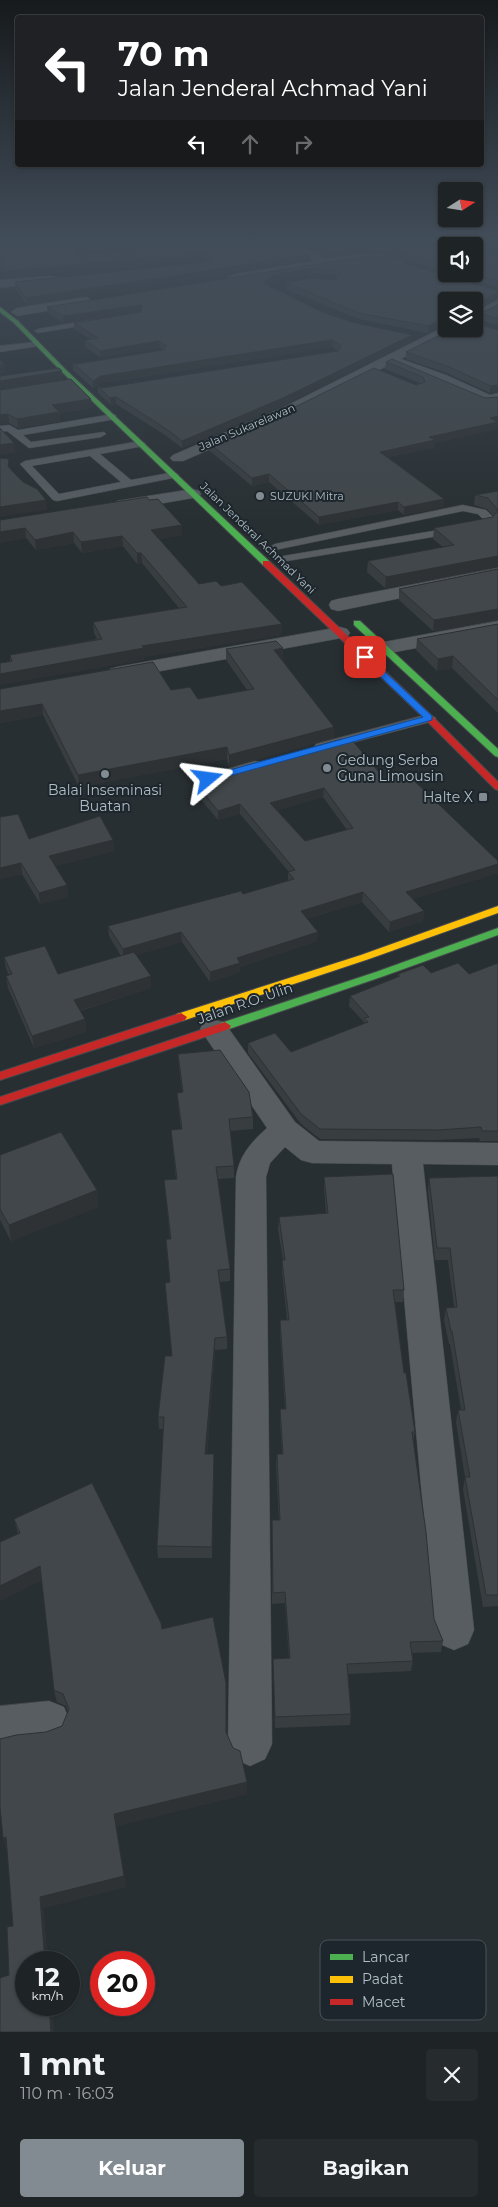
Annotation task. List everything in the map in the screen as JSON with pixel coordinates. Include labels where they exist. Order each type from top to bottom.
[{"type":"main road","name":"Jalan Jenderal Achmad Yani","points":[[30,335],[69,379],[113,417],[498,786]]},
{"type":"main road","name":"Jalan Jenderal Achmad Yani","points":[[42,335],[64,354]]},
{"type":"main road","points":[[232,532],[247,528]]},
{"type":"main road","name":"Jalan Jenderal Achmad Yani","points":[[272,544],[290,562]]},
{"type":"main road","points":[[334,602],[498,754]]},
{"type":"main road","name":"Jalan R.O. Ulin","points":[[0,1076],[365,957],[498,909]]},
{"type":"main road","name":"Jalan R.O. Ulin","points":[[0,1101],[380,974],[498,931]]},
{"type":"main road","points":[[365,957],[380,974]]},
{"type":"street","name":"Jalan Sukarelawan","points":[[178,458],[289,410],[381,367],[438,335]]},
{"type":"street","points":[[410,336],[428,340]]},
{"type":"street","points":[[381,367],[441,378],[490,400],[498,397]]},
{"type":"street","points":[[46,374],[69,379]]},
{"type":"street","points":[[106,507],[193,494]]},
{"type":"street","points":[[334,602],[498,573]]},
{"type":"street","points":[[384,648],[498,627]]},
{"type":"street","points":[[94,677],[340,633]]},
{"type":"street","points":[[214,1030],[284,1130],[312,1152],[498,1154]]},
{"type":"street","points":[[250,1744],[251,1177],[252,1164],[258,1155],[284,1130]]},
{"type":"street","points":[[406,1152],[454,1630]]},
{"type":"street","points":[[0,1726],[49,1722]]},
{"type":"lane","points":[[0,349],[36,344]]},
{"type":"lane","points":[[16,433],[113,417]]},
{"type":"lane","points":[[0,428],[9,428],[29,445],[101,434]]},
{"type":"lane","points":[[57,498],[19,467],[141,444]]},
{"type":"lane","points":[[92,452],[129,484]]},
{"type":"lane","points":[[45,498],[57,498],[174,475]]},
{"type":"lane","points":[[272,544],[456,509],[476,510],[487,514],[490,518],[487,524],[469,528],[290,562]]},
{"type":"lane","points":[[305,751],[429,718]]},
{"type":"lane","points":[[208,779],[267,761]]},
{"type":"building","points":[[93,335],[412,335],[283,398],[182,441],[116,397],[110,398],[98,386],[102,388],[338,351],[341,346],[332,340],[101,376],[93,381],[73,363],[77,364],[163,350],[166,346],[159,341],[100,351],[85,340],[98,338]]},
{"type":"building","points":[[483,335],[498,335],[498,385],[491,386],[447,366],[406,352],[438,336],[483,337]]},
{"type":"building","points":[[392,359],[485,398],[498,397],[498,416],[490,418],[498,422],[429,437],[435,440],[380,452],[444,499],[404,507],[398,502],[319,517],[269,474],[252,478],[210,444],[295,407],[374,368],[416,385],[425,382],[423,377],[386,362]]},
{"type":"building","points":[[59,368],[62,371],[0,381],[0,376]]},
{"type":"building","points":[[71,379],[91,399],[52,405],[59,412],[17,419],[8,414],[0,415],[0,390]]},
{"type":"building","points":[[0,428],[14,443],[0,445]]},
{"type":"building","points":[[0,458],[9,459],[8,466],[13,472],[23,482],[37,489],[46,500],[0,507]]},
{"type":"building","points":[[498,491],[498,510],[488,498],[475,495]]},
{"type":"building","points":[[147,497],[149,500],[158,499],[182,525],[151,530],[199,584],[216,581],[221,586],[242,582],[282,624],[142,646],[144,648],[0,674],[0,663],[12,661],[10,655],[102,639],[93,622],[187,607],[141,553],[137,553],[122,536],[81,542],[73,532],[35,540],[25,528],[0,532],[0,520]]},
{"type":"building","points":[[498,510],[498,556],[386,577],[368,561],[454,545],[434,528],[493,517]]},
{"type":"building","points":[[498,569],[498,609],[434,620],[399,589]]},
{"type":"building","points":[[498,624],[498,700],[453,656],[438,659],[417,639]]},
{"type":"building","points":[[276,641],[283,648],[274,650],[334,727],[229,755],[227,747],[78,775],[42,704],[0,711],[0,689],[153,662],[171,690],[190,687],[198,699],[254,689],[226,649]]},
{"type":"building","points":[[342,739],[344,741],[351,739],[384,778],[405,772],[498,861],[498,864],[406,892],[424,911],[390,922],[363,892],[301,911],[318,932],[237,958],[240,963],[210,972],[181,932],[123,949],[108,926],[241,891],[243,894],[294,879],[288,872],[295,870],[240,804],[218,811],[197,785],[233,774],[232,770]],"holes":[[[324,788],[353,828],[305,841],[270,803]]]},
{"type":"building","points":[[18,814],[29,839],[100,816],[113,840],[49,856],[67,885],[39,893],[21,863],[0,868],[0,817]]},
{"type":"building","points":[[45,946],[58,974],[134,952],[151,976],[74,1000],[85,1019],[32,1036],[6,976],[12,974],[4,957]]},
{"type":"building","points":[[458,963],[469,974],[498,963],[498,1131],[482,1131],[481,1127],[439,1130],[320,1129],[301,1114],[248,1043],[275,1033],[291,1052],[368,1022],[364,1018],[369,1017],[350,996],[423,965],[431,973]]},
{"type":"building","points":[[220,1050],[249,1092],[253,1117],[229,1119],[234,1166],[216,1167],[230,1269],[218,1270],[227,1337],[215,1338],[205,1454],[214,1454],[212,1547],[157,1546],[164,1417],[158,1417],[165,1356],[172,1356],[165,1283],[170,1282],[166,1239],[171,1239],[164,1180],[177,1179],[171,1130],[182,1129],[177,1093],[183,1092],[178,1054]]},
{"type":"building","points":[[61,1132],[97,1190],[9,1225],[0,1209],[0,1155]]},
{"type":"building","points":[[393,1174],[404,1290],[393,1290],[404,1373],[406,1373],[415,1432],[412,1432],[426,1532],[434,1619],[443,1641],[410,1642],[413,1661],[347,1664],[351,1714],[275,1717],[273,1659],[290,1658],[285,1592],[273,1593],[272,1520],[280,1520],[277,1454],[283,1454],[280,1409],[286,1409],[280,1320],[289,1320],[282,1260],[285,1260],[279,1217],[328,1213],[324,1177]]},
{"type":"building","points":[[498,1176],[498,1595],[486,1595],[465,1477],[470,1477],[458,1410],[465,1410],[452,1331],[446,1308],[457,1307],[450,1248],[437,1248],[429,1178]]},
{"type":"building","points":[[92,1483],[161,1623],[162,1629],[213,1617],[226,1683],[226,1732],[233,1748],[240,1751],[247,1782],[114,1814],[124,1876],[40,1897],[44,1951],[15,1951],[15,2016],[50,2016],[51,2032],[0,2032],[0,1978],[9,1975],[7,1927],[13,1926],[6,1837],[3,1838],[0,1807],[0,1739],[16,1735],[46,1732],[62,1726],[69,1709],[63,1694],[54,1690],[40,1566],[0,1586],[0,1542],[20,1533],[14,1519]]},
{"type":"traffic: fast","points":[[29,335],[64,371],[266,563]]},
{"type":"traffic: fast","points":[[357,623],[498,754]]},
{"type":"traffic: fast","points":[[225,1026],[380,974],[498,931]]},
{"type":"traffic: slow","points":[[181,1017],[365,957],[498,909]]},
{"type":"traffic: jam","points":[[266,563],[429,718],[498,787]]},
{"type":"traffic: jam","points":[[0,1076],[181,1017]]},
{"type":"traffic: jam","points":[[0,1101],[225,1026]]},
{"type":"place","name":"SUZUKI Mitra","points":[[260,496]]},
{"type":"place","name":"Gedung Serba Guna Limousin","points":[[327,768]]},
{"type":"place","name":"Balai Inseminasi Buatan","points":[[105,774]]},
{"type":"place","name":"Halte X","points":[[483,797]]},
{"type":"route","points":[[208,779],[267,761],[429,718],[365,657]]}]
